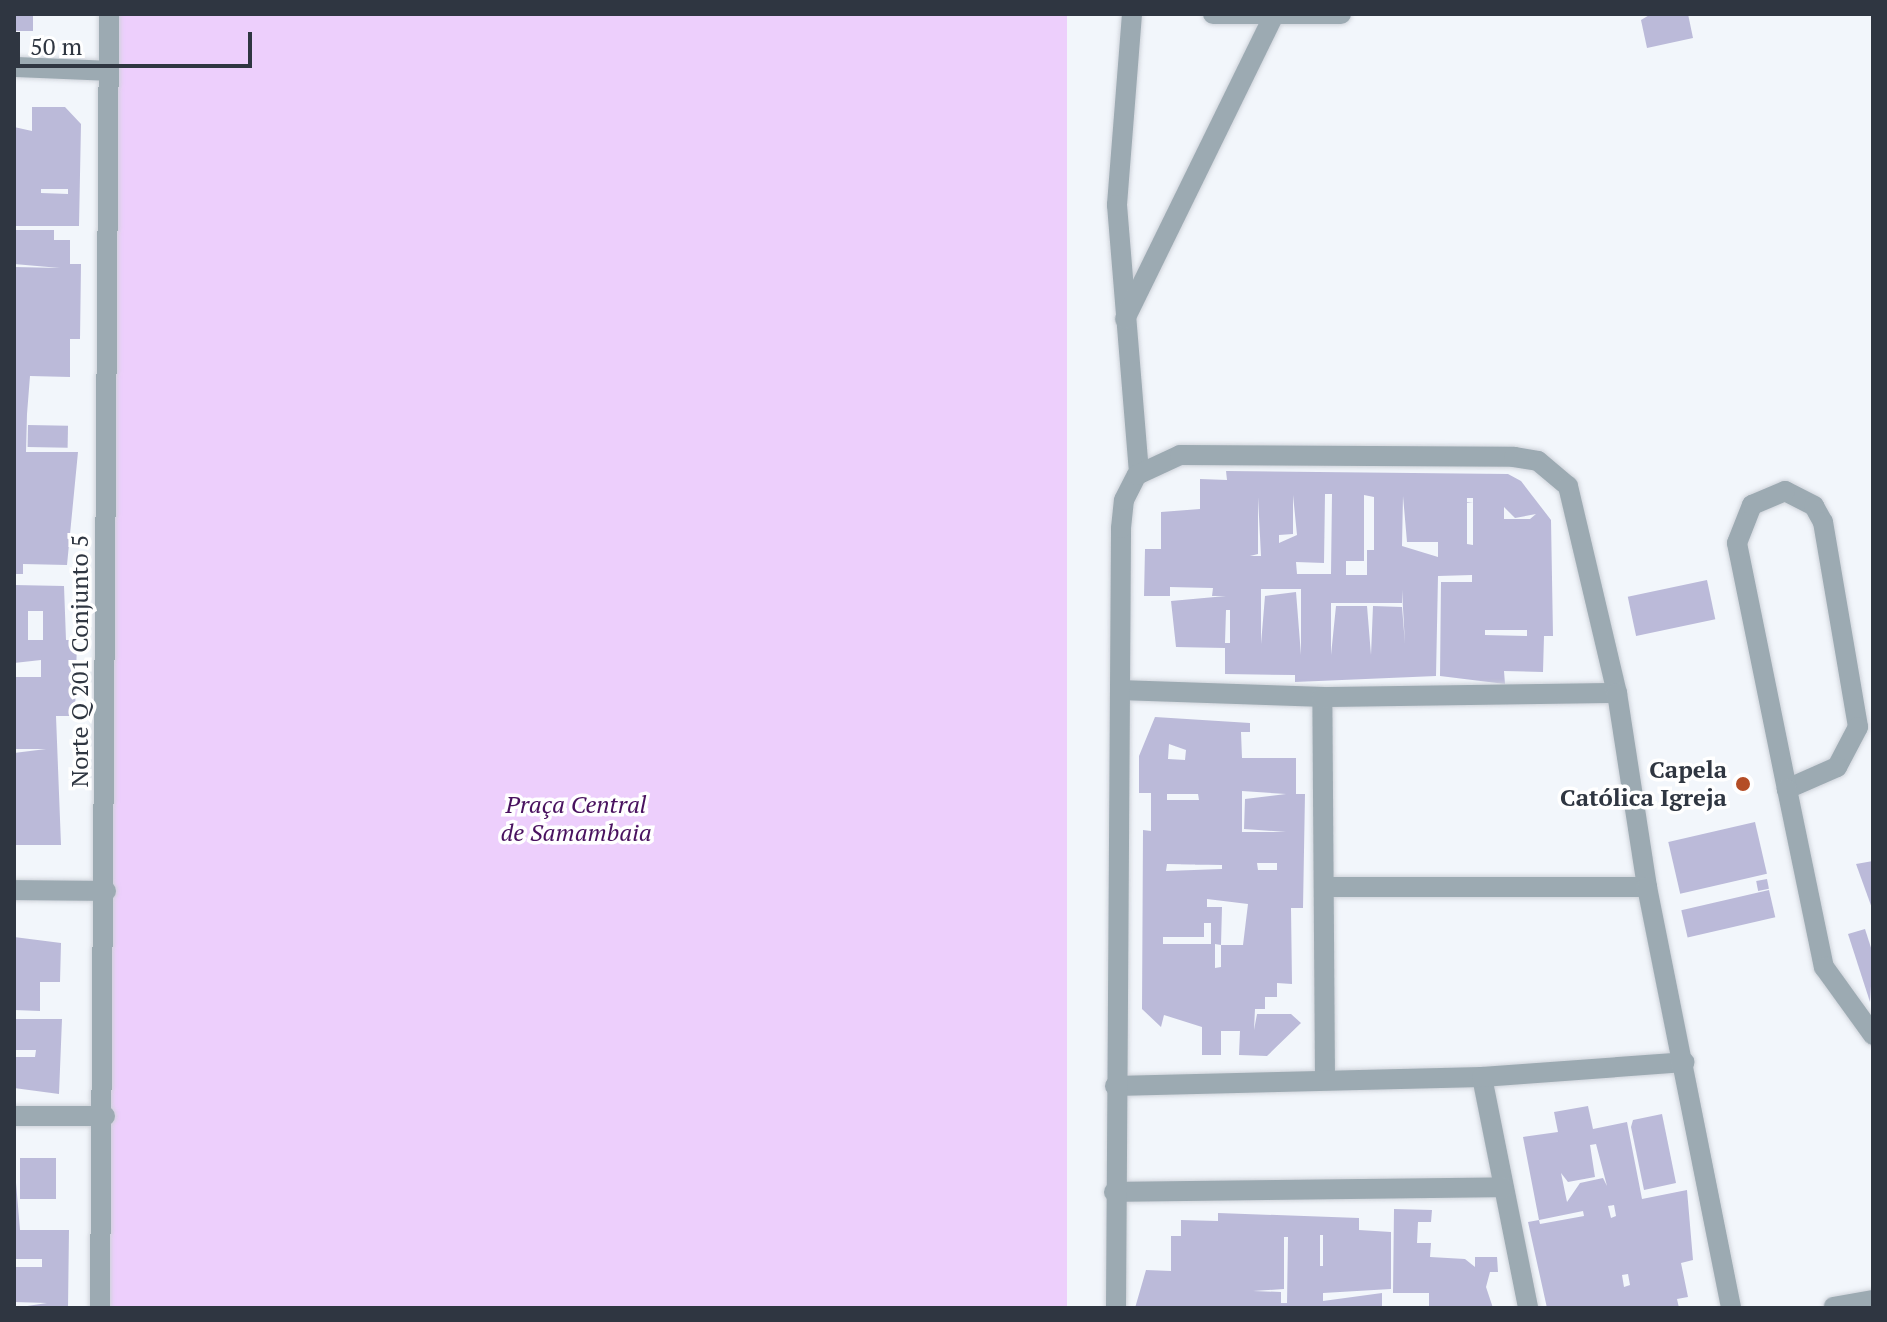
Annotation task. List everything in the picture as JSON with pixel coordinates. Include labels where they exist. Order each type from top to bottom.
[{"type":"street","name":"Norte Q 201 Conjunto 5","points":[[100,1308],[105,1116],[109,14]]},
{"type":"street","points":[[1116,1308],[1114,1192],[1122,514],[1139,474],[1117,205],[1132,14]]},
{"type":"street","points":[[1213,14],[1272,19],[1341,14]]},
{"type":"street","points":[[1125,319],[1272,19]]},
{"type":"street","points":[[14,67],[108,71]]},
{"type":"street","points":[[1139,474],[1180,455],[1538,461],[1575,503],[1617,693],[1647,887],[1731,1308]]},
{"type":"street","points":[[1787,789],[1837,767],[1858,727],[1823,522],[1814,506],[1785,491],[1752,505],[1737,543],[1787,789],[1824,967],[1873,1035]]},
{"type":"street","points":[[1122,690],[1322,697],[1617,693]]},
{"type":"street","points":[[1322,697],[1327,887],[1325,1080]]},
{"type":"street","points":[[1327,887],[1647,887]]},
{"type":"street","points":[[14,890],[106,891]]},
{"type":"street","points":[[1115,1086],[1482,1077],[1684,1062]]},
{"type":"street","points":[[1482,1077],[1528,1308]]},
{"type":"street","points":[[14,1116],[105,1116]]},
{"type":"street","points":[[1114,1192],[1503,1187]]},
{"type":"lane","points":[[1833,1306],[1873,1299]]},
{"type":"green space","name":"Praça Central de Samambaia","points":[[99,14],[1067,14],[1067,1308],[99,1308]]},
{"type":"building","points":[[14,14],[33,14],[33,31],[14,31]]},
{"type":"building","points":[[1651,14],[1688,14],[1693,38],[1647,48],[1641,20]]},
{"type":"building","points":[[32,107],[65,107],[81,124],[79,226],[14,226],[14,127],[32,131]],"holes":[[[41,189],[68,189],[68,194],[41,193]]]},
{"type":"building","points":[[14,230],[54,230],[54,240],[70,240],[70,264],[81,264],[80,339],[70,339],[70,377],[30,376],[27,414],[26,452],[78,452],[67,565],[23,564],[23,574],[14,574],[14,267],[60,268],[14,264]]},
{"type":"building","points":[[28,425],[68,426],[68,448],[28,447]]},
{"type":"building","points":[[1226,471],[1508,474],[1521,481],[1551,520],[1553,636],[1544,636],[1543,672],[1504,671],[1505,684],[1440,676],[1441,582],[1472,582],[1472,575],[1438,576],[1436,676],[1295,682],[1295,675],[1225,674],[1225,648],[1176,647],[1171,601],[1226,596],[1212,596],[1213,588],[1170,587],[1170,596],[1144,596],[1145,549],[1161,549],[1161,512],[1200,509],[1200,479],[1227,480]],"holes":[[[1325,494],[1332,494],[1331,574],[1297,574],[1296,562],[1324,563]],[[1293,495],[1297,535],[1279,543],[1279,535],[1293,534]],[[1364,495],[1374,497],[1374,550],[1367,550],[1367,575],[1346,575],[1346,561],[1364,561]],[[1403,496],[1407,542],[1438,542],[1438,557],[1402,546]],[[1258,497],[1261,556],[1250,556],[1258,554]],[[1467,498],[1473,498],[1473,545],[1467,544]],[[1504,507],[1515,518],[1536,514],[1530,519],[1504,519]],[[1261,589],[1301,589],[1301,655],[1296,592],[1265,596],[1261,644]],[[1402,590],[1405,644],[1402,607],[1373,606],[1371,655],[1367,606],[1336,606],[1331,655],[1331,603],[1402,603]],[[1226,610],[1230,610],[1230,643],[1225,643]],[[1485,630],[1527,630],[1527,636],[1485,635]]]},
{"type":"building","points":[[1707,580],[1715,619],[1636,636],[1628,597]]},
{"type":"building","points":[[14,585],[64,586],[66,640],[77,640],[75,716],[56,716],[61,845],[14,845],[14,753],[46,749],[14,749],[14,677],[41,677],[41,660],[14,663]],"holes":[[[28,611],[43,611],[43,640],[28,640]]]},
{"type":"building","points":[[1155,717],[1250,723],[1250,732],[1241,732],[1242,758],[1296,758],[1296,794],[1305,794],[1303,908],[1291,908],[1292,984],[1277,983],[1277,997],[1265,997],[1265,1009],[1255,1009],[1254,1030],[1257,1014],[1291,1014],[1301,1023],[1267,1056],[1239,1055],[1240,1031],[1221,1031],[1221,1055],[1202,1055],[1202,1027],[1164,1015],[1161,1027],[1142,1009],[1143,830],[1151,831],[1151,793],[1139,793],[1139,756]],"holes":[[[1169,744],[1186,750],[1185,760],[1168,759]],[[1242,791],[1286,794],[1245,799],[1244,829],[1286,832],[1242,832]],[[1167,794],[1198,794],[1199,800],[1167,800]],[[1257,863],[1277,863],[1277,870],[1258,870]],[[1167,864],[1222,865],[1222,869],[1166,871]],[[1207,899],[1248,904],[1243,945],[1221,945],[1222,907],[1207,907]],[[1204,923],[1211,923],[1211,944],[1163,944],[1163,937],[1204,937]],[[1215,944],[1221,945],[1221,967],[1215,968]]]},
{"type":"building","points":[[1755,822],[1767,874],[1680,894],[1668,842]]},
{"type":"building","points":[[1873,861],[1873,911],[1856,864]]},
{"type":"building","points":[[1767,879],[1769,889],[1758,891],[1756,881]]},
{"type":"building","points":[[1769,890],[1775,917],[1688,938],[1681,910]]},
{"type":"building","points":[[1865,929],[1873,954],[1870,1002],[1848,934]]},
{"type":"building","points":[[14,937],[61,943],[60,982],[40,982],[40,1011],[14,1010]]},
{"type":"building","points":[[14,1019],[62,1019],[59,1094],[14,1088],[14,1057],[35,1057],[36,1050],[14,1050]]},
{"type":"building","points":[[1588,1106],[1593,1129],[1627,1122],[1642,1199],[1687,1190],[1693,1260],[1681,1263],[1688,1297],[1677,1299],[1679,1308],[1547,1308],[1528,1222],[1539,1220],[1523,1137],[1558,1132],[1554,1112]],"holes":[[[1596,1144],[1607,1186],[1603,1178],[1580,1183],[1567,1202],[1561,1173],[1568,1182],[1595,1177],[1590,1145]],[[1614,1205],[1616,1216],[1611,1218],[1608,1206]],[[1583,1211],[1584,1216],[1540,1224],[1539,1220]],[[1628,1274],[1630,1285],[1624,1287],[1622,1275]]]},
{"type":"building","points":[[1662,1114],[1676,1183],[1644,1190],[1631,1127],[1633,1120]]},
{"type":"building","points":[[20,1158],[56,1158],[56,1199],[20,1199]]},
{"type":"building","points":[[14,1159],[20,1230],[69,1230],[68,1308],[14,1308],[47,1303],[14,1302],[14,1267],[42,1267],[42,1259],[14,1259]]},
{"type":"building","points":[[1394,1209],[1432,1210],[1431,1222],[1418,1222],[1417,1243],[1431,1243],[1430,1257],[1465,1259],[1475,1267],[1475,1257],[1497,1257],[1498,1272],[1490,1272],[1486,1287],[1493,1308],[1429,1308],[1429,1293],[1393,1293]]},
{"type":"building","points":[[1218,1213],[1359,1218],[1359,1230],[1391,1232],[1391,1289],[1323,1293],[1323,1301],[1382,1293],[1382,1308],[1135,1308],[1146,1270],[1171,1271],[1171,1236],[1181,1236],[1181,1220],[1218,1221]],"holes":[[[1320,1235],[1323,1235],[1323,1266],[1320,1266]],[[1284,1237],[1288,1237],[1287,1303],[1281,1303],[1281,1292],[1253,1291],[1284,1289]]]},
{"type":"place","name":"Capela Católica Igreja","points":[[1743,784]]}]
